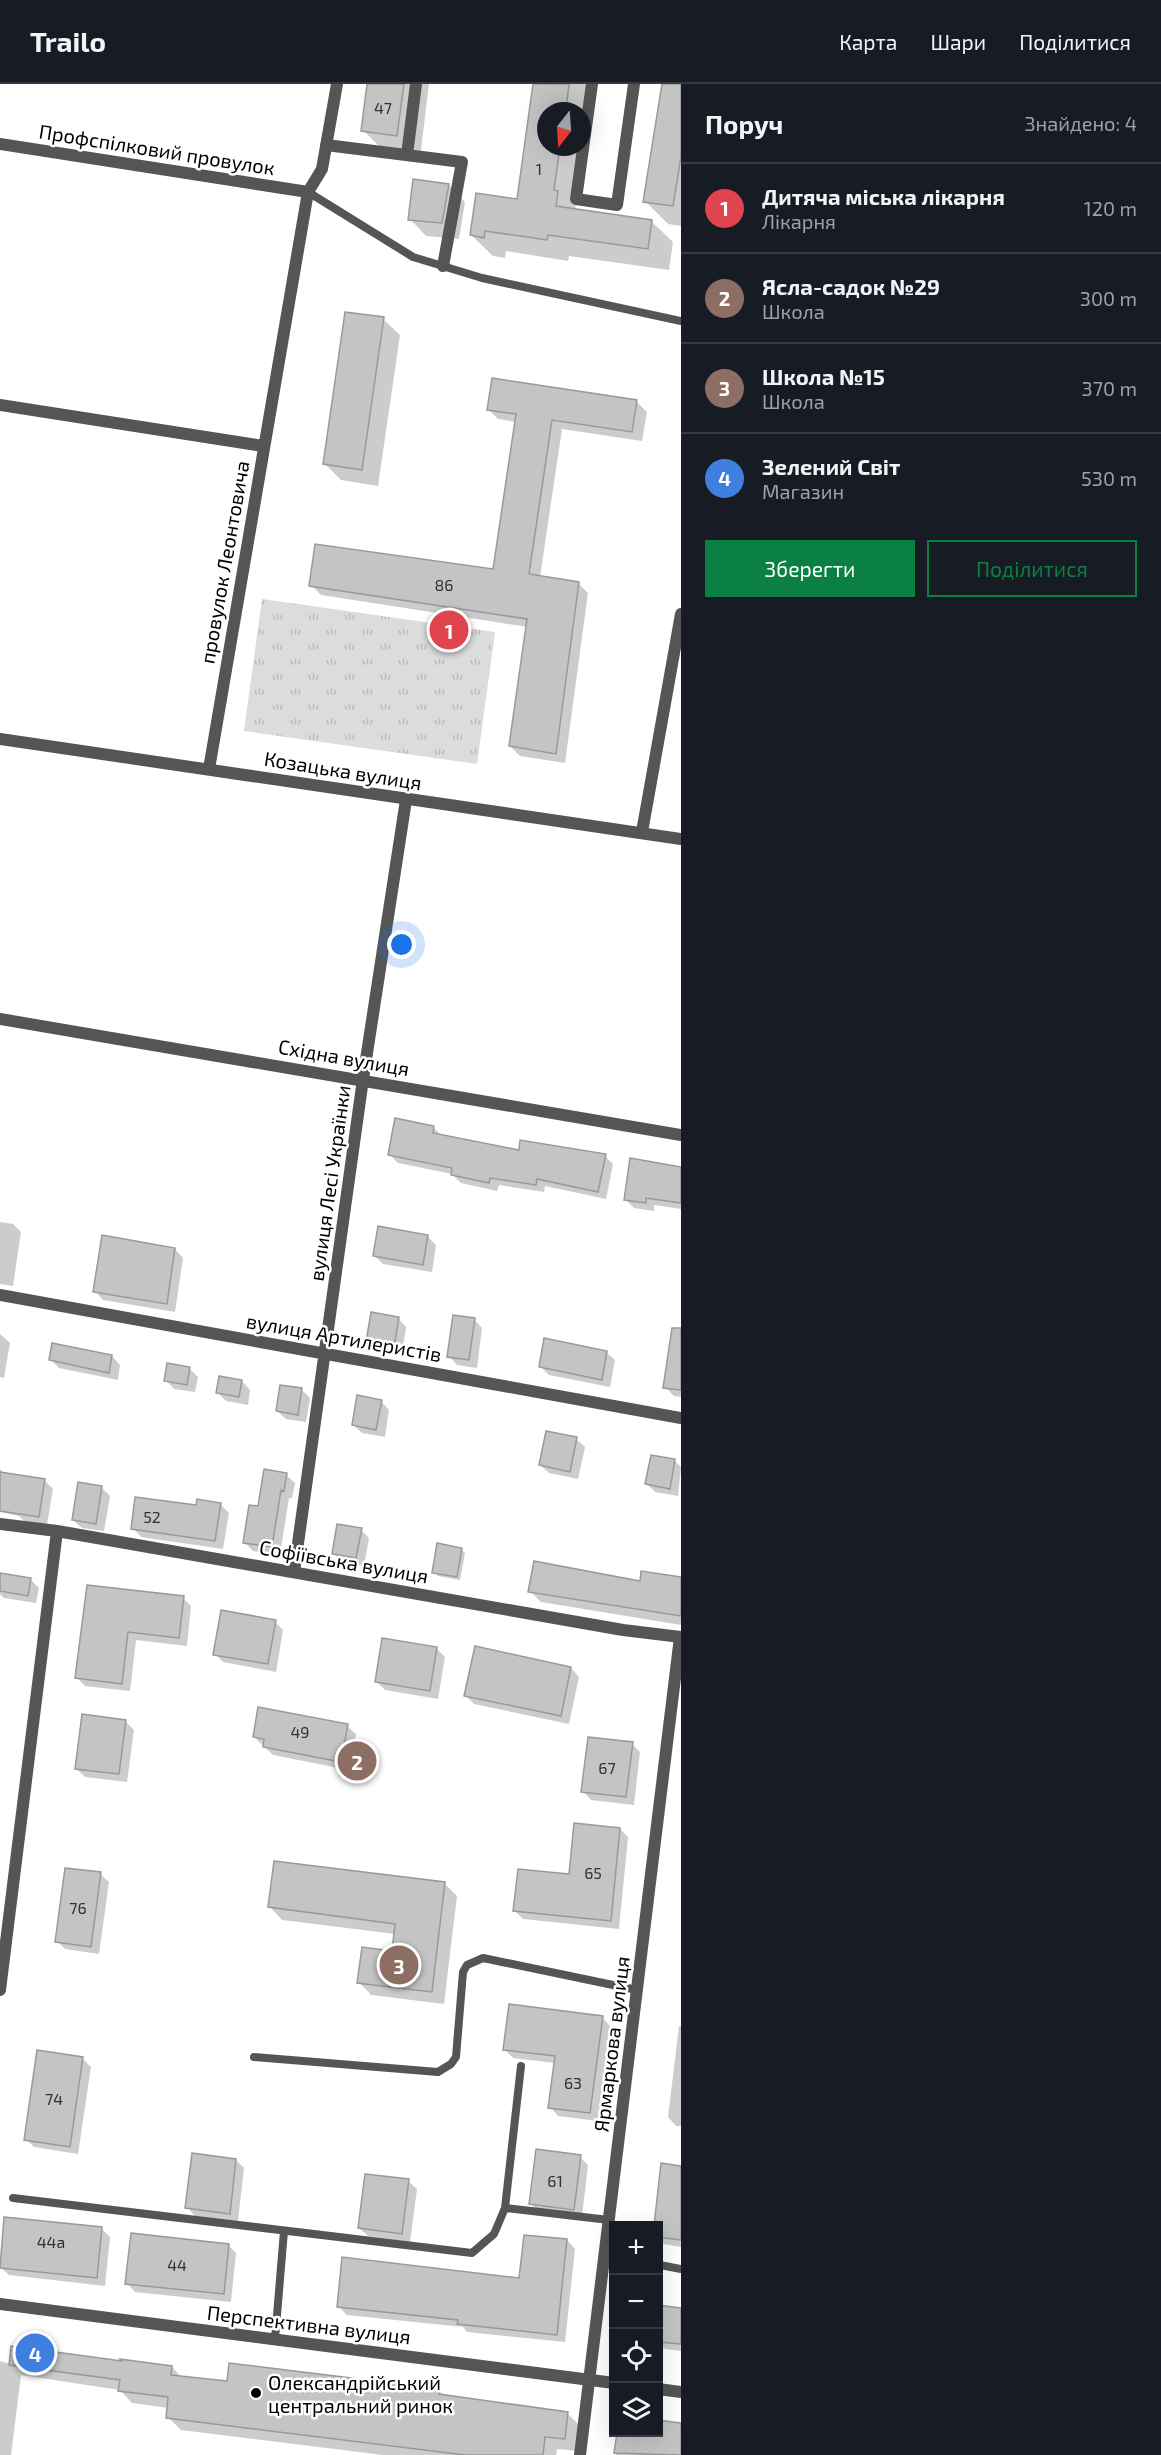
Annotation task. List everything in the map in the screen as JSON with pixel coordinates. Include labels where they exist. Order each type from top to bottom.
[{"type":"street","points":[[263,446],[308,192],[322,169],[337,84]]},
{"type":"street","points":[[407,155],[416,84]]},
{"type":"street","points":[[592,84],[576,199],[617,205],[634,84]]},
{"type":"street","name":"Профспілковий провулок","points":[[0,144],[308,192]]},
{"type":"street","points":[[326,145],[462,162],[443,266]]},
{"type":"street","name":"провулок Леонтовича","points":[[0,405],[263,446],[209,769]]},
{"type":"street","points":[[642,832],[681,614]]},
{"type":"street","name":"Козацька вулиця","points":[[0,739],[681,839]]},
{"type":"street","name":"вулиця Лесі Українки","points":[[294,1572],[363,1079],[406,800]]},
{"type":"street","name":"Східна вулиця","points":[[0,1019],[363,1079],[681,1135]]},
{"type":"street","name":"вулиця Артилеристів","points":[[0,1295],[681,1418]]},
{"type":"street","name":"Софіївська вулиця","points":[[0,1524],[57,1531],[611,1628],[680,1637]]},
{"type":"street","points":[[0,1990],[57,1531]]},
{"type":"street","name":"Ярмаркова вулиця","points":[[580,2455],[680,1637]]},
{"type":"street","name":"Перспективна вулиця","points":[[0,2304],[609,2382]]},
{"type":"street","points":[[663,2390],[681,2392]]},
{"type":"lane","points":[[308,192],[413,257],[482,278],[681,321]]},
{"type":"lane","points":[[254,2056],[438,2072],[451,2064],[456,2057],[463,1971],[467,1965],[483,1958],[637,1989]]},
{"type":"lane","points":[[13,2198],[472,2253],[494,2234],[506,2208],[521,2066]]},
{"type":"lane","points":[[506,2208],[609,2220]]},
{"type":"lane","points":[[275,2339],[284,2231]]},
{"type":"lane","points":[[663,2266],[681,2269]]},
{"type":"green space","points":[[262,599],[495,632],[477,764],[244,731]]},
{"type":"building","points":[[367,84],[404,84],[397,136],[361,131]]},
{"type":"building","points":[[533,84],[569,84],[567,102],[537,102],[537,156],[559,156],[554,190],[558,191],[556,206],[652,220],[648,249],[548,235],[547,240],[485,231],[484,238],[470,235],[476,193],[517,199]]},
{"type":"building","points":[[662,84],[681,84],[681,157],[673,206],[643,202]]},
{"type":"building","points":[[413,179],[449,184],[442,223],[408,220]]},
{"type":"building","points":[[345,312],[384,317],[362,470],[323,464]]},
{"type":"building","points":[[492,378],[637,400],[632,432],[552,420],[529,574],[579,582],[556,754],[509,746],[527,619],[309,586],[315,544],[493,569],[516,414],[487,410]]},
{"type":"building","points":[[395,1118],[434,1126],[433,1133],[519,1150],[520,1140],[606,1154],[598,1192],[537,1179],[536,1185],[490,1178],[489,1183],[451,1175],[452,1168],[388,1155]]},
{"type":"building","points":[[630,1158],[681,1167],[681,1203],[646,1198],[646,1203],[624,1200]]},
{"type":"building","points":[[378,1226],[428,1235],[423,1265],[373,1256]]},
{"type":"building","points":[[102,1235],[175,1248],[167,1304],[93,1292]]},
{"type":"building","points":[[371,1312],[399,1317],[394,1347],[366,1342]]},
{"type":"building","points":[[453,1315],[475,1318],[469,1360],[447,1357]]},
{"type":"building","points":[[672,1328],[681,1328],[681,1390],[663,1388]]},
{"type":"building","points":[[544,1338],[607,1351],[602,1380],[539,1367]]},
{"type":"building","points":[[52,1343],[112,1355],[109,1373],[49,1360]]},
{"type":"building","points":[[167,1363],[190,1367],[187,1385],[164,1381]]},
{"type":"building","points":[[219,1376],[242,1380],[239,1397],[216,1393]]},
{"type":"building","points":[[280,1385],[302,1388],[298,1415],[276,1411]]},
{"type":"building","points":[[357,1395],[382,1400],[376,1430],[352,1425]]},
{"type":"building","points":[[546,1431],[577,1437],[570,1472],[539,1465]]},
{"type":"building","points":[[651,1455],[675,1459],[670,1489],[645,1484]]},
{"type":"building","points":[[264,1469],[287,1473],[284,1491],[281,1490],[272,1547],[243,1543],[249,1505],[258,1506]]},
{"type":"building","points":[[0,1472],[45,1479],[39,1517],[0,1511]]},
{"type":"building","points":[[78,1482],[102,1486],[96,1524],[72,1520]]},
{"type":"building","points":[[135,1497],[196,1505],[197,1499],[221,1503],[215,1541],[131,1529]]},
{"type":"building","points":[[337,1524],[362,1528],[356,1558],[332,1554]]},
{"type":"building","points":[[437,1543],[462,1548],[457,1577],[432,1573]]},
{"type":"building","points":[[534,1561],[640,1581],[641,1571],[681,1577],[681,1616],[528,1592]]},
{"type":"building","points":[[0,1573],[31,1578],[28,1596],[0,1591]]},
{"type":"building","points":[[87,1585],[184,1596],[179,1638],[128,1632],[122,1684],[75,1678]]},
{"type":"building","points":[[221,1610],[276,1620],[268,1664],[213,1655]]},
{"type":"building","points":[[382,1638],[437,1647],[430,1691],[375,1682]]},
{"type":"building","points":[[475,1646],[571,1667],[561,1716],[464,1696]]},
{"type":"building","points":[[258,1707],[348,1724],[341,1762],[263,1747],[264,1739],[253,1737]]},
{"type":"building","points":[[82,1714],[126,1720],[119,1774],[75,1769]]},
{"type":"building","points":[[588,1737],[633,1742],[626,1797],[581,1792]]},
{"type":"building","points":[[574,1823],[620,1828],[611,1921],[513,1911],[518,1869],[569,1874]]},
{"type":"building","points":[[274,1861],[445,1882],[432,1992],[357,1983],[362,1947],[392,1951],[395,1924],[268,1907]]},
{"type":"building","points":[[65,1868],[101,1872],[91,1947],[55,1942]]},
{"type":"building","points":[[509,2004],[603,2016],[590,2113],[548,2108],[555,2056],[503,2050]]},
{"type":"building","points":[[37,2050],[83,2057],[70,2147],[24,2140]]},
{"type":"building","points":[[536,2149],[581,2155],[574,2210],[529,2204]]},
{"type":"building","points":[[192,2153],[236,2159],[230,2214],[185,2208]]},
{"type":"building","points":[[661,2163],[681,2166],[681,2240],[663,2238],[663,2221],[655,2221]]},
{"type":"building","points":[[365,2174],[409,2179],[402,2234],[358,2228]]},
{"type":"building","points":[[4,2217],[102,2227],[97,2278],[0,2268]]},
{"type":"building","points":[[131,2233],[229,2244],[224,2294],[125,2284]]},
{"type":"building","points":[[524,2235],[567,2239],[557,2335],[457,2324],[458,2320],[337,2307],[342,2257],[519,2278]]},
{"type":"building","points":[[663,2306],[681,2308],[681,2344],[663,2342]]},
{"type":"building","points":[[11,2346],[172,2366],[171,2375],[227,2381],[229,2363],[440,2389],[439,2394],[568,2412],[565,2439],[545,2437],[543,2455],[465,2455],[166,2418],[168,2397],[118,2391],[120,2380],[9,2365]]},
{"type":"building","points":[[663,2421],[681,2423],[681,2455],[614,2453],[616,2437],[663,2437]]},
{"type":"place","name":"Дитяча міська лікарня","points":[[449,630]]},
{"type":"place","name":"Ясла-садок №29","points":[[357,1761]]},
{"type":"place","name":"Школа №15","points":[[399,1965]]},
{"type":"place","name":"Зелений Світ","points":[[35,2353]]},
{"type":"place","name":"Олександрійський центральний ринок","points":[[256,2393]]}]
